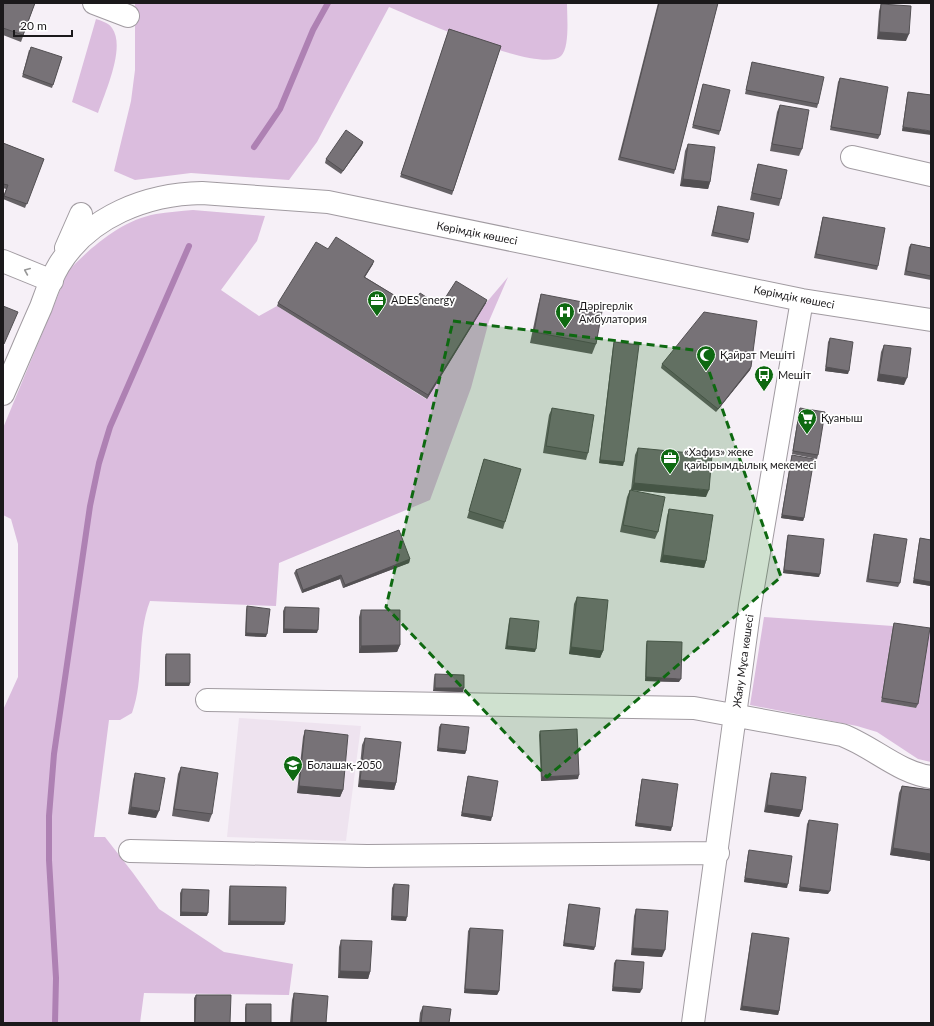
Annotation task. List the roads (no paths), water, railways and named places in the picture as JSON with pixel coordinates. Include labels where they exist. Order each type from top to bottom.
[{"type":"street","points":[[94,3],[128,16]]},
{"type":"street","points":[[852,157],[931,175]]},
{"type":"street","name":"Көрімдік көшесі","points":[[55,273],[73,246],[89,231],[109,217],[130,206],[154,198],[181,193],[202,193],[328,202],[802,300],[931,320]]},
{"type":"street","points":[[3,394],[81,214]]},
{"type":"street","points":[[3,260],[55,273]]},
{"type":"street","name":"Жаяу Мұса көшесі","points":[[694,1023],[718,853],[750,605],[802,300]]},
{"type":"street","points":[[207,700],[694,708],[736,714],[842,735],[858,741],[904,768],[931,776]]},
{"type":"street","points":[[130,851],[366,856],[718,853]]},
{"type":"waterway","points":[[254,147],[280,109],[313,30],[328,3]]},
{"type":"waterway","points":[[55,1023],[56,978],[49,860],[49,816],[54,754],[90,506],[99,463],[110,427],[189,246]]},
{"type":"place","name":"ADES energy","points":[[377,317]]},
{"type":"place","name":"Дәрігерлік Амбулатория","points":[[565,329]]},
{"type":"place","name":"Қайрат Мешіті","points":[[706,372]]},
{"type":"place","name":"Мешіт","points":[[764,392]]},
{"type":"place","name":"Қуаныш","points":[[807,435]]},
{"type":"place","name":"«Хафиз» жеке қайырымдылық мекемесі","points":[[670,475]]},
{"type":"place","name":"Болашақ-2050","points":[[293,782]]}]
